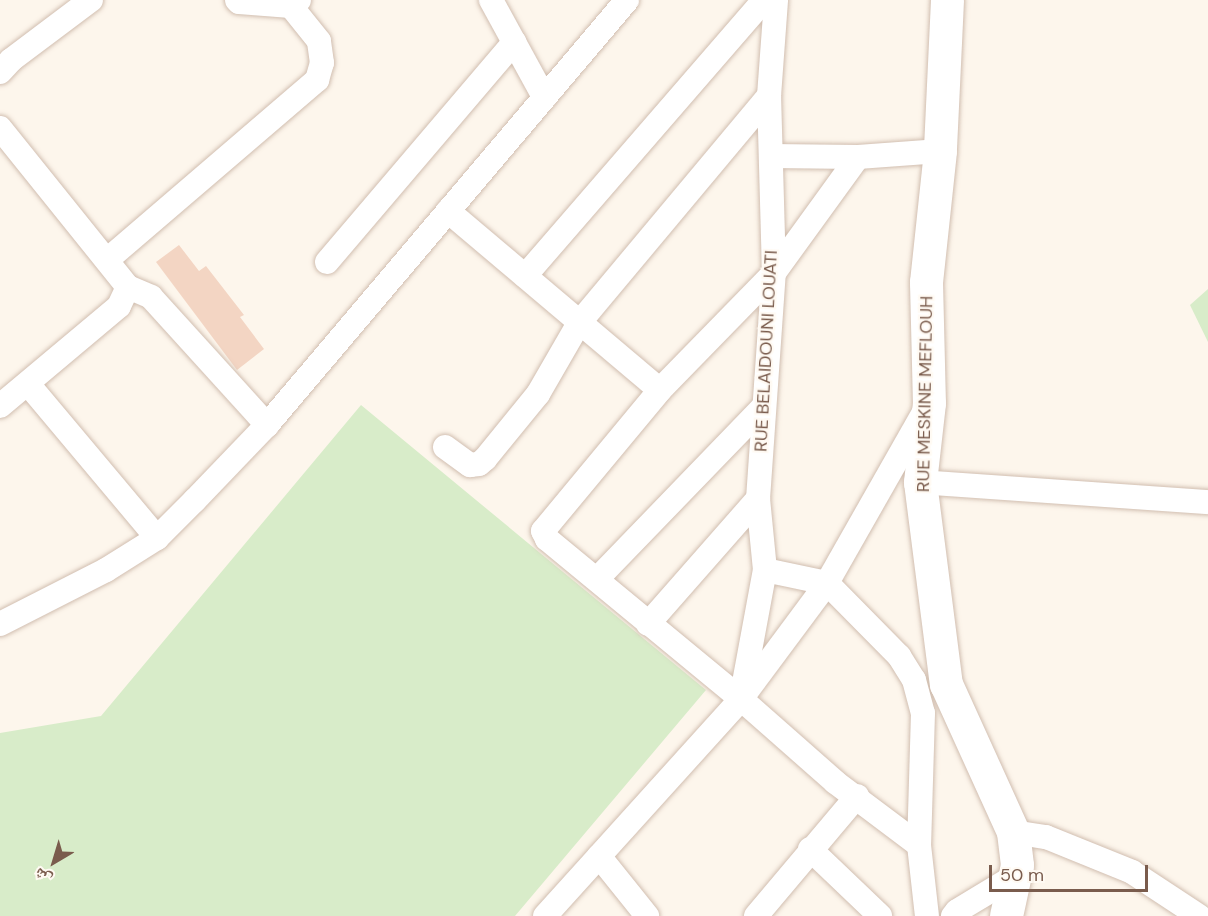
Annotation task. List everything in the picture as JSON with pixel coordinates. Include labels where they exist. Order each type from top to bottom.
[{"type":"main road","name":"RUE MESKINE MEFLOUH","points":[[947,0],[940,151],[926,282],[928,403],[920,482],[946,684],[1013,832],[1017,865],[1006,916]]},
{"type":"street","points":[[4,59],[91,0]]},
{"type":"street","points":[[107,260],[317,80],[322,63],[319,42],[295,3],[239,2],[237,0]]},
{"type":"street","points":[[491,0],[544,97]]},
{"type":"street","points":[[0,624],[106,570],[157,538],[267,425],[627,0]]},
{"type":"street","points":[[525,276],[764,0]]},
{"type":"street","name":"RUE BELAIDOUNI LOUATI","points":[[741,699],[765,570],[758,499],[762,408],[774,273],[770,96],[776,0]]},
{"type":"street","points":[[327,262],[514,42]]},
{"type":"street","points":[[445,447],[470,465],[479,464],[485,459],[538,394],[579,322],[770,96]]},
{"type":"street","points":[[0,128],[128,287],[151,297],[267,425]]},
{"type":"street","points":[[771,156],[858,157],[940,151]]},
{"type":"street","points":[[858,157],[774,273],[660,390],[543,531],[547,539],[741,699],[835,782],[919,846]]},
{"type":"street","points":[[448,210],[660,390]]},
{"type":"street","points":[[0,406],[119,306],[128,287]]},
{"type":"street","points":[[28,384],[157,538]]},
{"type":"street","points":[[545,916],[741,699],[827,583],[928,403]]},
{"type":"street","points":[[597,579],[762,408]]},
{"type":"street","points":[[920,482],[1208,502]]},
{"type":"street","points":[[648,624],[758,499]]},
{"type":"street","points":[[765,570],[827,583],[899,656],[914,680],[923,713],[919,846],[927,916]]},
{"type":"street","points":[[756,916],[856,796]]},
{"type":"street","points":[[1013,832],[1046,837],[1132,872],[1199,916]]},
{"type":"street","points":[[810,849],[880,916]]},
{"type":"street","points":[[599,856],[647,916]]},
{"type":"street","points":[[953,916],[957,911],[1015,876]]},
{"type":"green space","points":[[1208,289],[1208,342],[1190,305]]},
{"type":"green space","points":[[361,405],[706,690],[515,916],[0,916],[0,733],[101,716]]},
{"type":"building","points":[[179,245],[199,271],[206,266],[244,315],[240,317],[264,349],[237,370],[156,262]]}]
